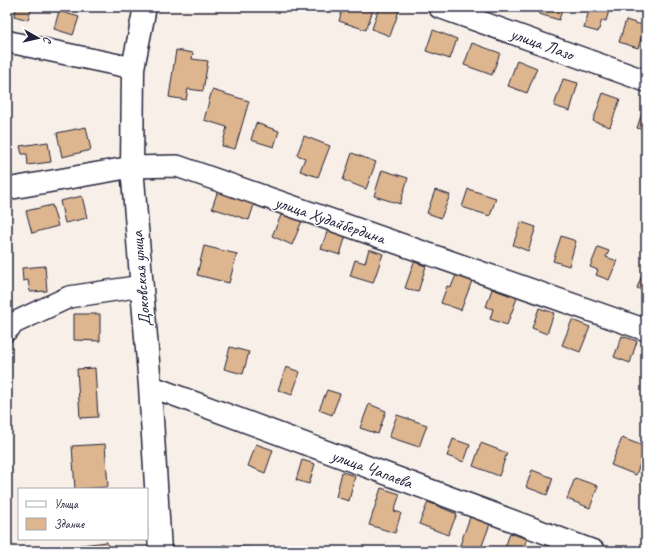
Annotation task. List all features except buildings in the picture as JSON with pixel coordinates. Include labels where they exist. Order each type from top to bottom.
[{"type":"main road","name":"Доковская улица","points":[[145,7],[133,68],[132,167],[150,386],[160,551]]},
{"type":"street","name":"улица Лазо","points":[[439,7],[646,81]]},
{"type":"street","points":[[7,41],[133,68]]},
{"type":"street","name":"улица Худайбердина","points":[[7,189],[132,167],[177,166],[646,330]]},
{"type":"street","points":[[7,330],[14,323],[70,297],[142,286]]},
{"type":"street","name":"улица Чапаева","points":[[150,386],[594,551]]}]
